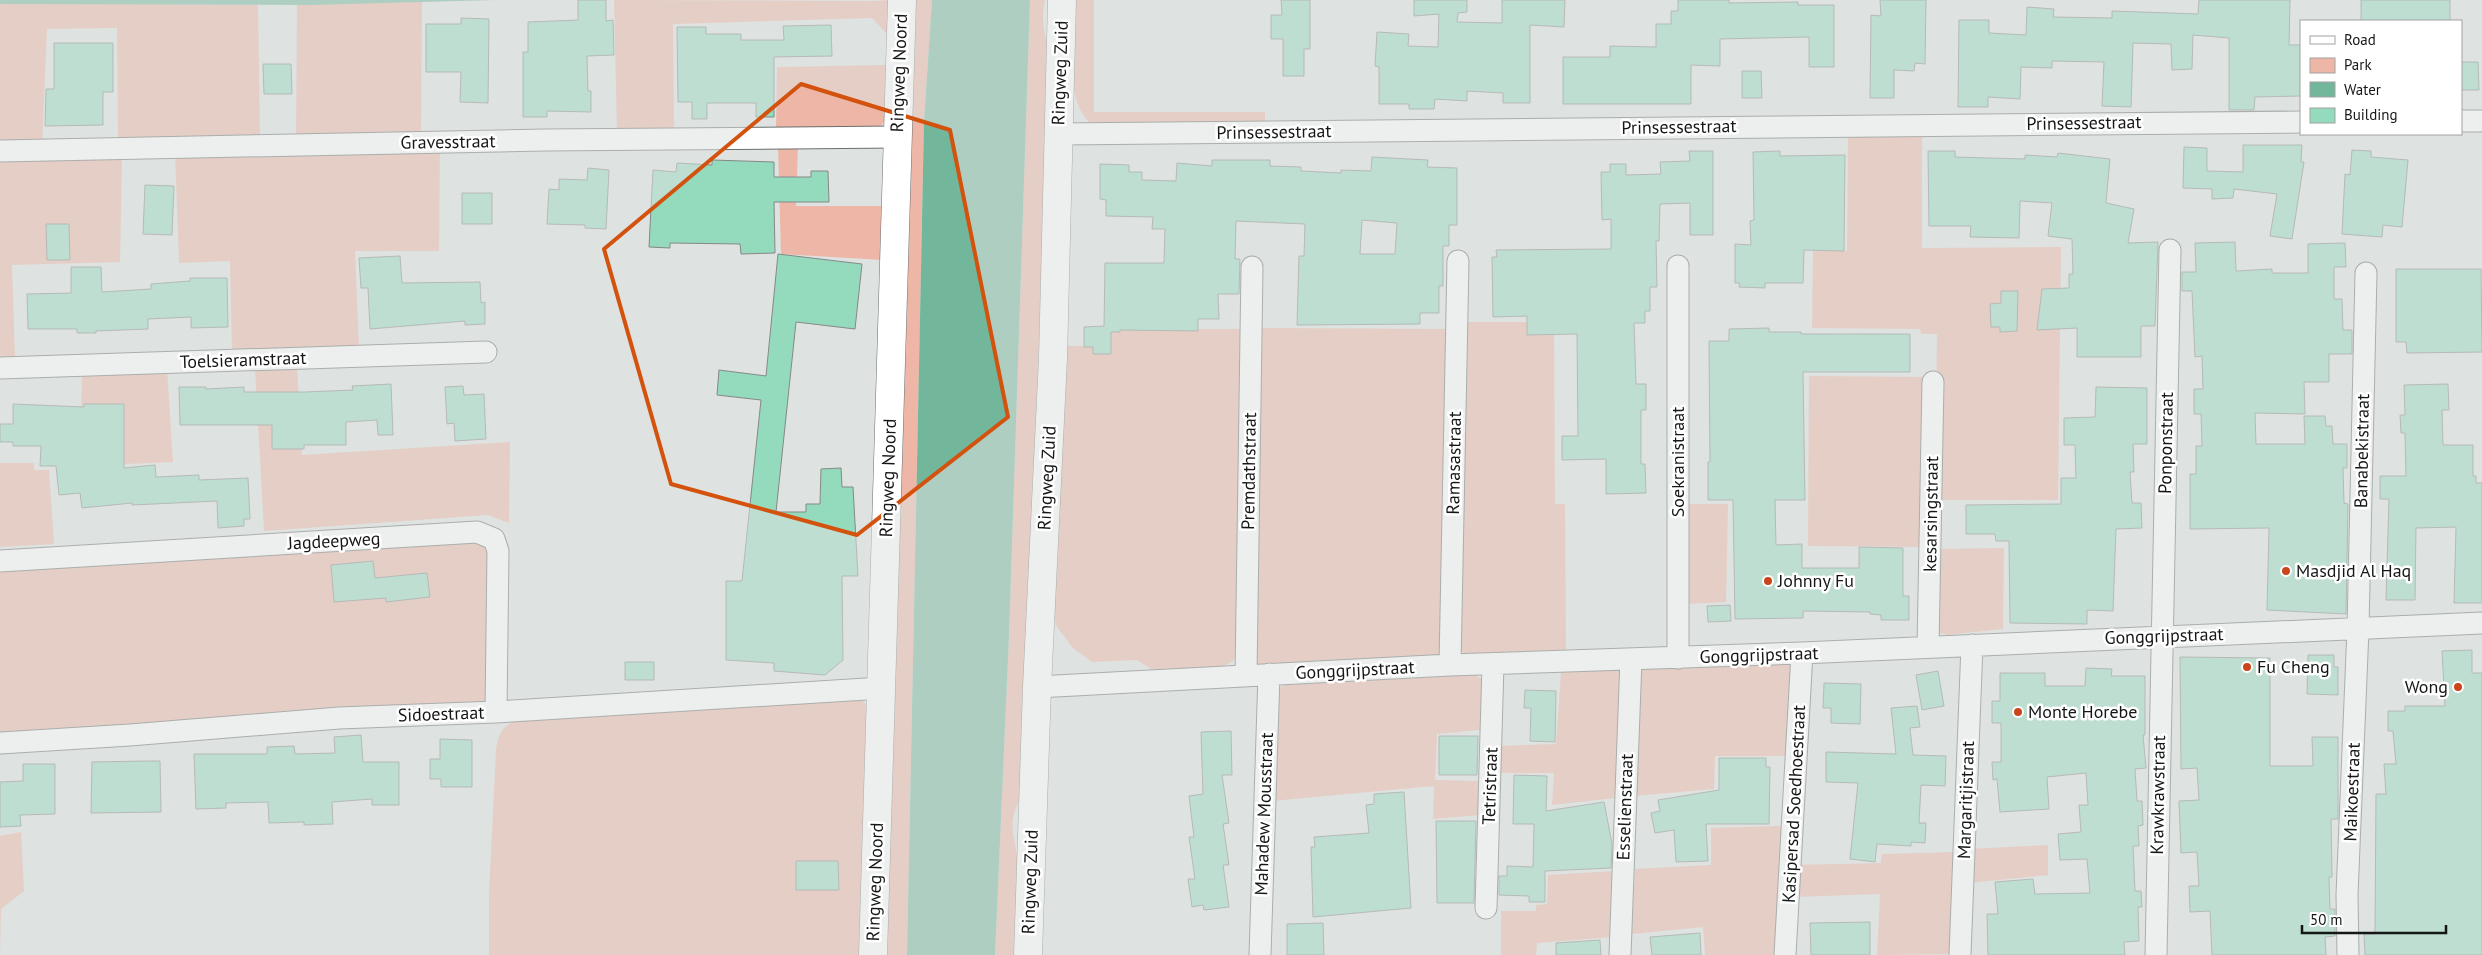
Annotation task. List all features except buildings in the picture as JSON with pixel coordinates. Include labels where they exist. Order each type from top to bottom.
[{"type":"street","name":"Ringweg Noord","points":[[873,955],[896,137],[902,0]]},
{"type":"street","name":"Ringweg Zuid","points":[[1028,955],[1037,687],[1053,358],[1062,0]]},
{"type":"street","points":[[2462,121],[2482,121]]},
{"type":"street","name":"Prinsessestraat","points":[[1058,134],[2300,122]]},
{"type":"street","name":"Gravesstraat","points":[[0,151],[526,140],[896,137]]},
{"type":"street","name":"Ponponstraat","points":[[2161,636],[2170,250]]},
{"type":"street","name":"Ramasastraat","points":[[1450,665],[1458,262]]},
{"type":"street","name":"Soekranistraat","points":[[1678,266],[1678,658]]},
{"type":"street","name":"Premdathstraat","points":[[1246,675],[1252,267]]},
{"type":"street","name":"Banabekistraat","points":[[2358,629],[2366,273]]},
{"type":"street","name":"Toelsieramstraat","points":[[0,368],[486,352]]},
{"type":"street","name":"kesarsingstraat","points":[[1928,646],[1933,382]]},
{"type":"street","name":"Jagdeepweg","points":[[0,561],[477,532],[494,538],[498,552],[496,712]]},
{"type":"street","name":"Gonggrijpstraat","points":[[1037,687],[1450,665],[1802,653],[2482,622]]},
{"type":"street","name":"Maikoestraat","points":[[2348,955],[2347,895],[2358,629]]},
{"type":"street","name":"Krawkrawstraat","points":[[2156,955],[2161,636]]},
{"type":"street","name":"Margaritjistraat","points":[[1960,955],[1972,645]]},
{"type":"street","name":"Kasipersad Soedhoestraat","points":[[1785,955],[1802,653]]},
{"type":"street","name":"Esselienstraat","points":[[1620,955],[1631,659]]},
{"type":"street","name":"Tetristraat","points":[[1486,908],[1493,664]]},
{"type":"street","name":"Mahadew Mousstraat","points":[[1260,955],[1269,674]]},
{"type":"street","name":"Sidoestraat","points":[[0,743],[130,735],[340,718],[496,712],[882,688]]},
{"type":"highlighted area","points":[[801,84],[950,130],[1008,417],[857,535],[671,484],[604,249]]},
{"type":"green space","points":[[614,0],[892,0],[888,35],[872,18],[673,24],[674,132],[617,133]]},
{"type":"green space","points":[[912,0],[932,0],[924,121],[907,955],[883,955]]},
{"type":"green space","points":[[1030,0],[1045,0],[1043,24],[1049,48],[1023,793],[1014,812],[1013,820],[1013,835],[1018,861],[1019,908],[1016,955],[995,955],[1009,636]]},
{"type":"green space","points":[[1073,0],[1094,0],[1094,112],[1265,112],[1265,123],[1093,125],[1083,115],[1073,85],[1071,49]]},
{"type":"green space","points":[[422,1],[421,133],[296,136],[297,5]]},
{"type":"green space","points":[[0,4],[258,5],[260,137],[118,142],[117,28],[47,29],[42,145],[0,144]]},
{"type":"green space","points":[[887,65],[886,119],[880,127],[776,130],[777,67]]},
{"type":"green space","points":[[1848,133],[1922,134],[1922,248],[2061,247],[2058,500],[1935,500],[1937,334],[1921,334],[1920,329],[1812,328],[1813,251],[1847,251]]},
{"type":"green space","points":[[778,144],[798,144],[796,206],[884,206],[883,260],[781,254]]},
{"type":"green space","points":[[440,148],[439,251],[355,251],[359,348],[232,352],[230,261],[179,263],[175,152]]},
{"type":"green space","points":[[122,155],[120,262],[12,265],[15,360],[0,361],[0,157]]},
{"type":"green space","points":[[1462,322],[1554,322],[1555,504],[1565,504],[1566,650],[1465,654],[1458,649]]},
{"type":"green space","points":[[1255,328],[1450,329],[1441,653],[1433,657],[1262,665],[1254,663]]},
{"type":"green space","points":[[1111,329],[1243,329],[1238,652],[1233,661],[1222,667],[1151,669],[1137,660],[1092,662],[1073,648],[1057,627],[1051,607],[1062,346],[1111,346]]},
{"type":"green space","points":[[297,366],[302,455],[510,442],[509,523],[488,515],[264,531],[255,369]]},
{"type":"green space","points":[[167,368],[173,462],[80,466],[82,371]]},
{"type":"green space","points":[[1809,376],[1927,377],[1926,547],[1808,546]]},
{"type":"green space","points":[[0,463],[34,463],[34,470],[49,470],[54,544],[0,547]]},
{"type":"green space","points":[[1686,504],[1728,504],[1726,602],[1686,604]]},
{"type":"green space","points":[[489,536],[488,704],[0,737],[0,557]]},
{"type":"green space","points":[[2004,548],[2003,629],[1947,635],[1936,632],[1934,549]]},
{"type":"green space","points":[[1791,664],[1788,756],[1715,756],[1714,789],[1634,796],[1640,671],[1645,669]]},
{"type":"green space","points":[[1615,669],[1623,671],[1619,792],[1615,798],[1552,805],[1554,773],[1498,773],[1498,746],[1556,744],[1561,672]]},
{"type":"green space","points":[[1475,675],[1486,681],[1488,729],[1437,734],[1435,780],[1481,781],[1480,815],[1433,819],[1434,786],[1272,801],[1279,688],[1285,685]]},
{"type":"green space","points":[[862,700],[869,708],[862,955],[489,955],[489,893],[496,749],[499,736],[507,725],[524,717]]},
{"type":"green space","points":[[1784,826],[1780,955],[1705,955],[1703,927],[1632,934],[1635,869],[1711,865],[1711,828]]},
{"type":"green space","points":[[21,832],[24,891],[1,909],[0,955],[0,836]]},
{"type":"green space","points":[[2048,845],[2048,875],[1968,883],[1969,849]]},
{"type":"green space","points":[[1956,852],[1952,954],[1877,955],[1880,894],[1793,897],[1794,865],[1881,863],[1882,854]]},
{"type":"green space","points":[[1615,871],[1613,937],[1537,943],[1536,955],[1501,955],[1501,911],[1536,911],[1536,905],[1547,904],[1548,875]]},
{"type":"water","points":[[0,0],[495,0],[311,5],[0,4]]},
{"type":"water","points":[[932,0],[1030,0],[1009,636],[995,955],[907,955],[924,121]]},
{"type":"place","name":"Masdjid Al Haq","points":[[2286,571]]},
{"type":"place","name":"Johnny Fu","points":[[1768,581]]},
{"type":"place","name":"Fu Cheng","points":[[2247,667]]},
{"type":"place","name":"Wong","points":[[2458,687]]},
{"type":"place","name":"Monte Horebe","points":[[2018,712]]}]
